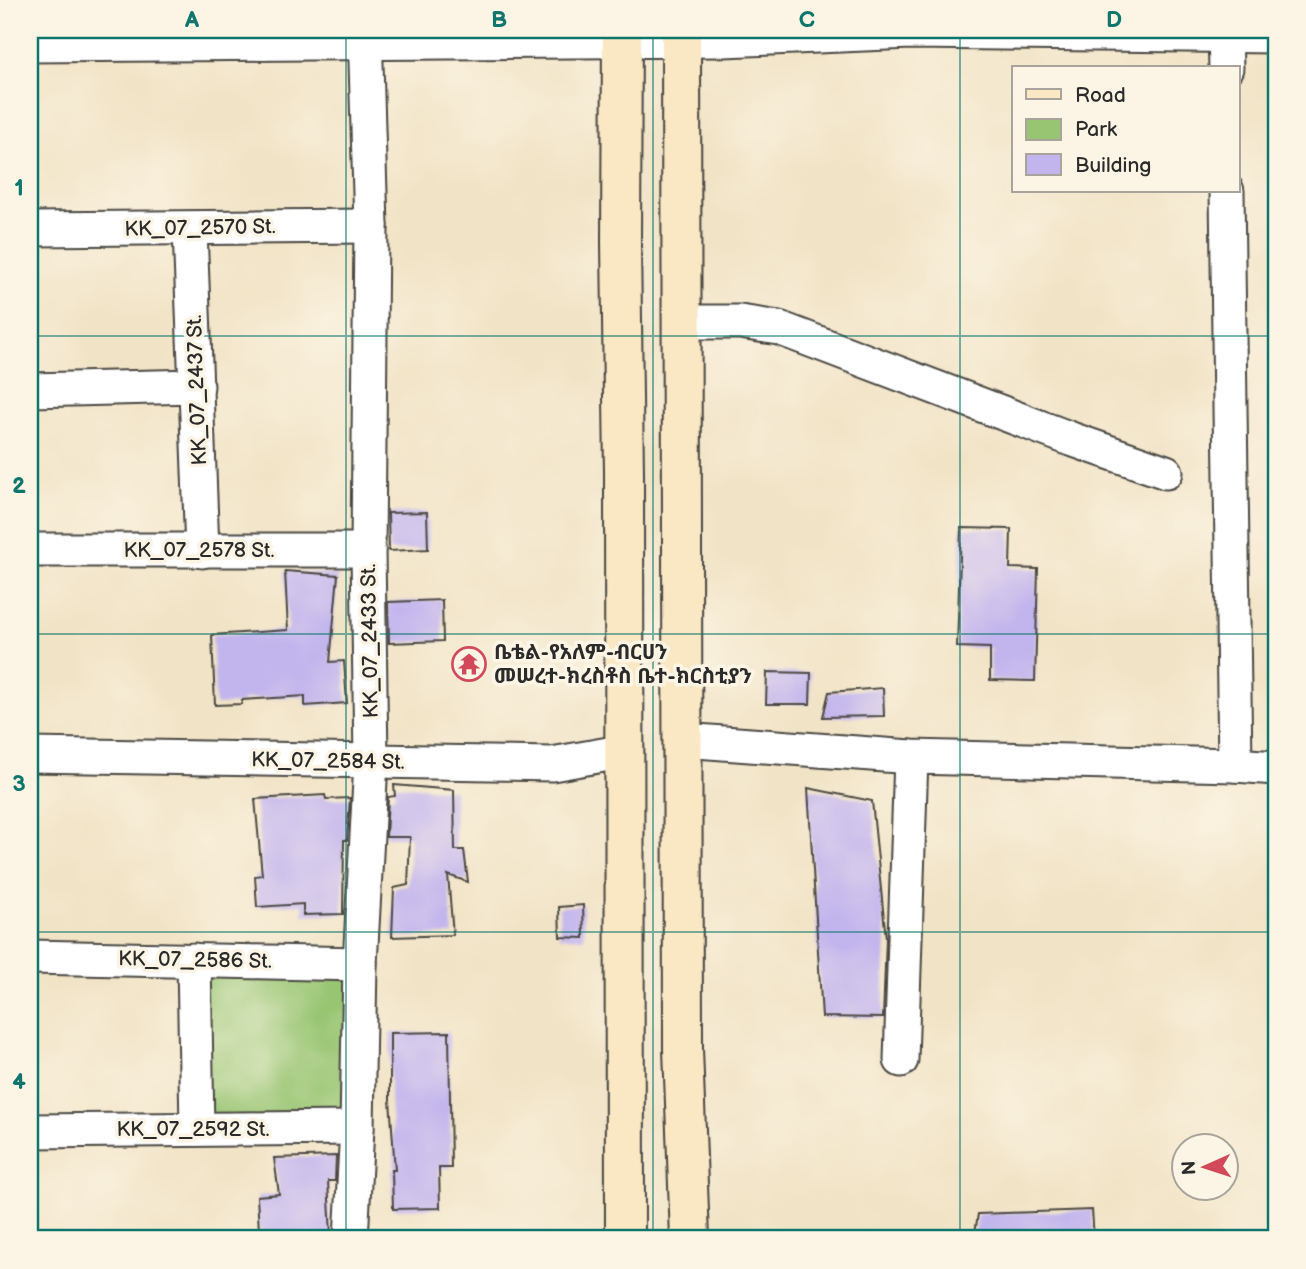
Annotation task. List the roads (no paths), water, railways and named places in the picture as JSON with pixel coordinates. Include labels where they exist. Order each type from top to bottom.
[{"type":"street","points":[[30,45],[365,36],[911,31],[1276,36]]},
{"type":"street","points":[[622,35],[621,242],[626,751],[625,1239]]},
{"type":"street","points":[[681,35],[683,1049],[690,1239]]},
{"type":"street","points":[[1225,35],[1226,66]]},
{"type":"street","name":"KK_07_2433 St.","points":[[351,1239],[357,1128],[360,964],[371,762],[368,550],[371,226],[365,36]]},
{"type":"street","points":[[1227,192],[1235,765]]},
{"type":"street","name":"KK_07_2570 St.","points":[[30,229],[371,226]]},
{"type":"street","name":"KK_07_2437 St.","points":[[190,229],[202,551]]},
{"type":"street","points":[[680,322],[740,322],[779,328],[1166,472]]},
{"type":"street","points":[[30,390],[197,386]]},
{"type":"street","name":"KK_07_2578 St.","points":[[30,550],[368,550]]},
{"type":"street","points":[[683,740],[911,757],[1276,768]]},
{"type":"street","name":"KK_07_2584 St.","points":[[30,755],[552,764],[626,751]]},
{"type":"street","points":[[901,1060],[911,757]]},
{"type":"street","name":"KK_07_2586 St.","points":[[30,957],[360,964]]},
{"type":"street","points":[[194,960],[197,1129]]},
{"type":"street","name":"KK_07_2592 St.","points":[[30,1131],[357,1128]]},
{"type":"place","name":"ቤቴል-የአለም-ብርሀን መሠረተ-ክረስቶስ ቤተ-ክርስቲያን","points":[[469,664]]}]
